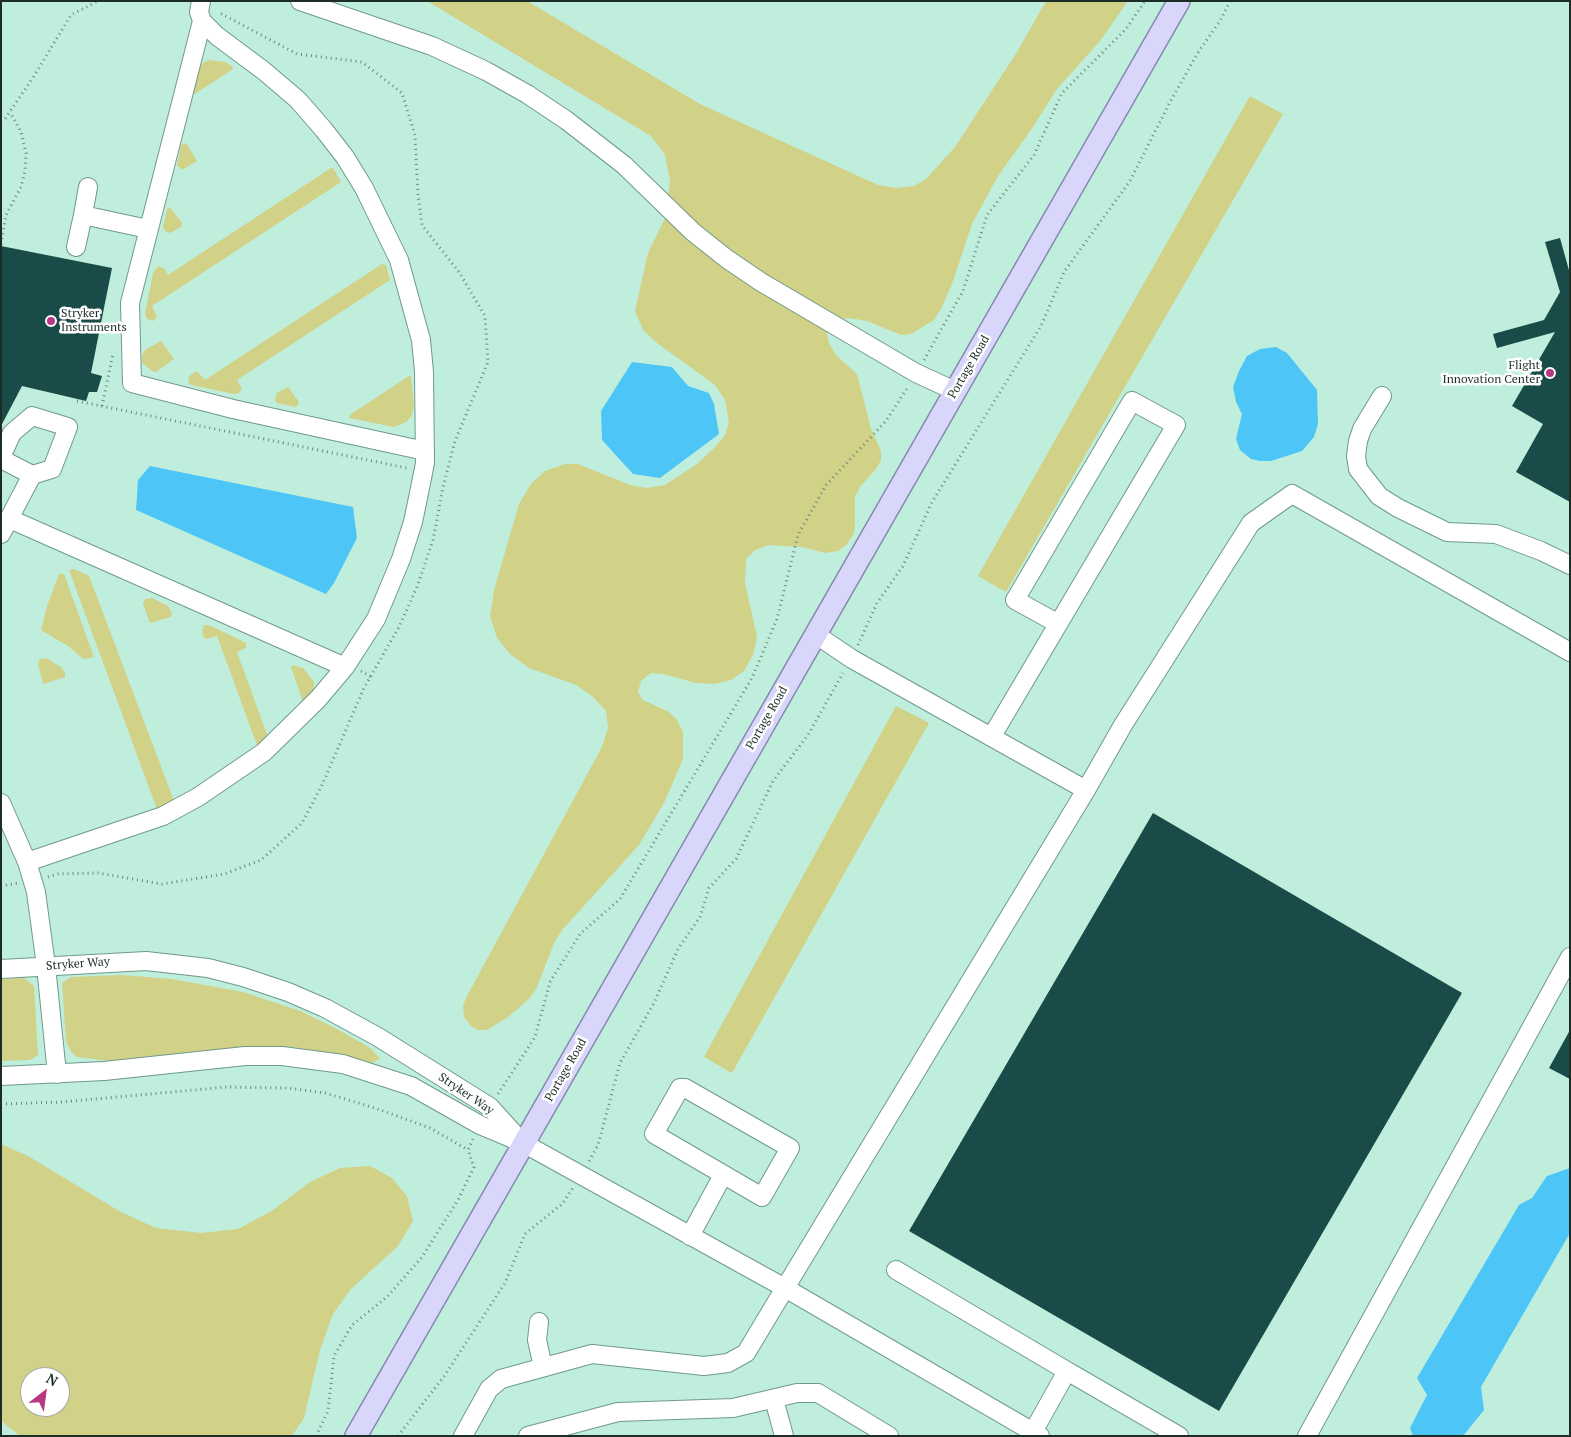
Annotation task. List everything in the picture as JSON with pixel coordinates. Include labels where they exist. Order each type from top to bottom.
[{"type":"main road","name":"Portage Road","points":[[356,1436],[1179,1]]},
{"type":"street","points":[[300,1],[432,46],[486,71],[527,94],[566,120],[624,165],[693,232],[727,259],[761,282],[916,374],[955,391]]},
{"type":"street","points":[[201,9],[130,303],[132,383],[233,409],[425,451]]},
{"type":"street","points":[[27,862],[162,816],[186,804],[237,773],[264,752],[352,668],[394,576],[413,522],[425,451],[424,372],[421,340],[400,260],[381,220],[345,157],[324,130],[298,100],[264,71],[216,36],[201,9]]},
{"type":"street","points":[[76,247],[88,187]]},
{"type":"street","points":[[83,214],[148,229]]},
{"type":"street","points":[[1382,396],[1362,428],[1356,456],[1358,469],[1379,496],[1398,508],[1447,532],[1496,534],[1570,565]]},
{"type":"street","points":[[992,736],[1176,425],[1132,401],[1014,600],[1057,624]]},
{"type":"street","points":[[32,416],[68,426],[52,469],[32,475],[1,458],[12,433],[32,416]]},
{"type":"street","points":[[32,475],[6,527],[352,668]]},
{"type":"street","points":[[463,1436],[489,1389],[500,1379],[592,1354],[704,1366],[728,1363],[746,1353],[1086,790],[1123,725],[1251,523],[1292,494],[1570,652]]},
{"type":"street","points":[[815,634],[852,659],[1086,790]]},
{"type":"street","points":[[1,804],[27,862],[36,892],[57,1074]]},
{"type":"street","points":[[1307,1436],[1570,957]]},
{"type":"street","name":"Stryker Way","points":[[1,968],[146,961],[200,967],[243,977],[288,992],[325,1008],[378,1036],[490,1108],[523,1143]]},
{"type":"street","name":"Stryker Way","points":[[1,1076],[57,1074],[246,1056],[310,1059],[343,1064],[411,1086],[480,1125],[523,1143]]},
{"type":"street","points":[[680,1088],[685,1088],[790,1148],[762,1197],[723,1175],[654,1134],[680,1088]]},
{"type":"street","points":[[523,1143],[785,1288],[1036,1434],[1068,1371]]},
{"type":"street","points":[[690,1236],[723,1175]]},
{"type":"street","points":[[896,1270],[1179,1436]]},
{"type":"street","points":[[539,1322],[537,1340],[543,1368]]},
{"type":"street","points":[[528,1436],[618,1412],[734,1408],[797,1393],[818,1393],[889,1436]]},
{"type":"street","points":[[774,1399],[784,1436]]},
{"type":"path","points":[[1,121],[10,112],[71,15],[98,1]]},
{"type":"path","points":[[490,1108],[505,1080],[535,1037],[550,982],[580,934],[620,899],[752,678],[777,620],[798,534],[826,485],[886,421],[916,374],[963,291],[987,215],[1034,155],[1062,93],[1126,29],[1145,1]]},
{"type":"path","points":[[398,1436],[445,1375],[505,1283],[524,1234],[562,1204],[598,1145],[620,1063],[654,1003],[678,949],[700,917],[709,888],[736,859],[774,781],[808,734],[852,659],[877,603],[903,566],[932,502],[983,424],[1041,326],[1064,272],[1130,181],[1170,102],[1230,1]]},
{"type":"path","points":[[201,9],[297,54],[362,62],[402,93],[415,135],[418,195],[422,226],[459,272]]},
{"type":"path","points":[[1,244],[6,215],[21,187],[25,171],[26,154],[21,132],[10,112]]},
{"type":"path","points":[[77,401],[410,469]]},
{"type":"path","points":[[352,668],[371,677]]},
{"type":"path","points":[[1,1104],[62,1102],[227,1087],[288,1088],[325,1093],[375,1108],[430,1128],[468,1150],[474,1167],[458,1200],[422,1257],[387,1297],[352,1325],[334,1356],[328,1411],[316,1436]]},
{"type":"path","points":[[468,1150],[480,1125]]},
{"type":"shaded area","points":[[427,1],[527,1],[700,104],[878,185],[897,188],[914,186],[926,179],[955,147],[1017,52],[1046,1],[1128,1],[1100,41],[1057,89],[998,176],[972,224],[953,281],[934,320],[911,334],[901,335],[867,321],[849,318],[838,320],[830,327],[827,334],[829,343],[836,355],[857,374],[871,429],[881,451],[881,460],[876,469],[860,487],[855,497],[855,527],[853,535],[846,545],[838,551],[825,553],[802,547],[769,545],[755,550],[746,559],[745,583],[757,637],[753,655],[744,671],[731,680],[714,684],[696,683],[663,674],[651,673],[641,681],[638,692],[643,700],[669,712],[677,720],[683,732],[683,759],[664,803],[639,845],[562,930],[554,943],[537,987],[530,998],[508,1017],[487,1030],[478,1030],[470,1025],[464,1017],[463,1006],[467,996],[602,747],[608,728],[606,711],[592,696],[576,685],[529,668],[510,654],[497,638],[490,616],[494,590],[519,504],[531,484],[545,471],[565,464],[578,464],[630,485],[646,488],[665,485],[697,464],[715,447],[725,435],[729,422],[725,400],[715,385],[657,343],[643,330],[635,311],[648,253],[665,218],[670,181],[665,155],[651,136]]},
{"type":"shaded area","points":[[209,60],[225,62],[233,67],[232,70],[193,95],[197,71],[203,63]]},
{"type":"shaded area","points":[[1250,96],[1283,114],[1006,592],[978,576]]},
{"type":"shaded area","points":[[186,143],[197,161],[182,170],[177,165],[181,145]]},
{"type":"shaded area","points":[[333,168],[341,182],[152,306],[157,317],[153,321],[147,319],[145,314],[153,273],[158,266],[165,269],[168,275]]},
{"type":"shaded area","points":[[170,207],[182,223],[181,227],[170,233],[165,231],[163,227],[167,209]]},
{"type":"shaded area","points":[[382,264],[386,265],[390,280],[237,380],[242,389],[239,393],[234,394],[191,385],[188,382],[189,376],[197,371],[205,380]]},
{"type":"shaded area","points":[[161,341],[174,359],[156,372],[142,363],[142,355],[145,350]]},
{"type":"shaded area","points":[[411,376],[414,406],[411,417],[406,422],[394,427],[349,418],[351,414]]},
{"type":"shaded area","points":[[288,387],[299,402],[296,407],[277,403],[275,399],[277,393]]},
{"type":"shaded area","points":[[74,569],[89,576],[176,806],[158,812],[69,570]]},
{"type":"shaded area","points":[[59,574],[64,574],[94,657],[83,659],[68,646],[41,630],[47,606]]},
{"type":"shaded area","points":[[152,598],[168,606],[172,613],[171,617],[150,623],[143,604],[145,599]]},
{"type":"shaded area","points":[[204,625],[209,625],[246,643],[246,648],[237,652],[269,740],[258,748],[217,636],[204,638],[202,632]]},
{"type":"shaded area","points":[[46,658],[61,667],[65,677],[43,684],[38,664],[40,659]]},
{"type":"shaded area","points":[[293,665],[303,668],[314,682],[313,696],[304,704],[291,667]]},
{"type":"shaded area","points":[[896,706],[929,723],[732,1073],[704,1057]]},
{"type":"shaded area","points":[[122,975],[172,979],[243,992],[300,1011],[369,1047],[380,1058],[373,1063],[348,1057],[117,1062],[77,1057],[71,1052],[66,1041],[62,983],[71,977]]},
{"type":"shaded area","points":[[24,978],[34,986],[38,1055],[30,1060],[1,1061],[1,979]]},
{"type":"shaded area","points":[[1,1144],[28,1156],[119,1211],[156,1228],[201,1233],[238,1229],[273,1210],[310,1182],[340,1168],[370,1166],[392,1178],[407,1196],[413,1221],[398,1246],[351,1289],[333,1314],[320,1350],[304,1418],[292,1436],[20,1436],[1,1421]]},
{"type":"water","points":[[1276,347],[1287,353],[1317,390],[1318,424],[1314,437],[1302,451],[1271,461],[1260,461],[1251,459],[1240,450],[1236,439],[1242,414],[1236,402],[1233,387],[1247,356],[1260,349]]},
{"type":"water","points":[[632,362],[672,367],[688,386],[709,393],[714,404],[719,434],[660,478],[633,474],[602,440],[601,411]]},
{"type":"water","points":[[150,466],[353,507],[357,538],[334,583],[326,594],[136,510],[138,480]]},
{"type":"water","points":[[1570,1168],[1570,1233],[1481,1387],[1484,1410],[1463,1436],[1413,1436],[1410,1428],[1427,1395],[1417,1378],[1519,1205],[1532,1198],[1547,1176]]},
{"type":"building","name":"Flight Innovation Center","points":[[1560,238],[1570,274],[1570,502],[1516,472],[1543,424],[1512,406],[1555,332],[1497,348],[1493,334],[1544,320],[1560,292],[1545,242]]},
{"type":"building","name":"Stryker Instruments","points":[[1,246],[112,268],[91,373],[102,376],[97,392],[89,392],[86,401],[22,386],[1,426]]},
{"type":"building","points":[[1153,813],[1462,993],[1219,1411],[909,1231]]},
{"type":"building","points":[[1570,1030],[1570,1079],[1549,1068]]},
{"type":"place","name":"Stryker Instruments","points":[[51,321]]},
{"type":"place","name":"Flight Innovation Center","points":[[1550,373]]}]
